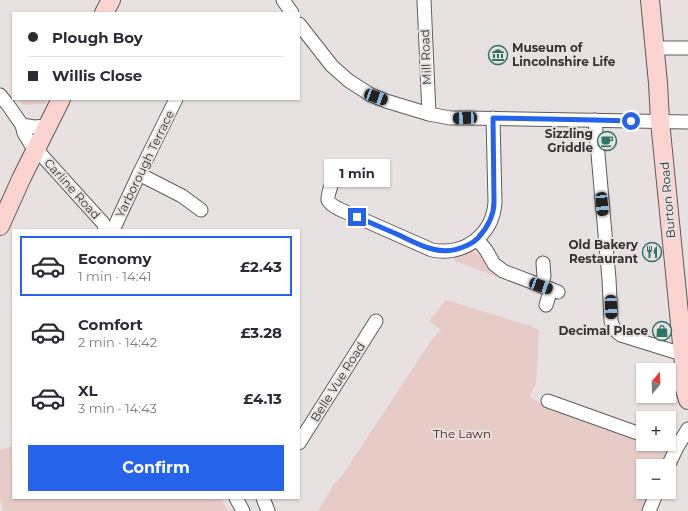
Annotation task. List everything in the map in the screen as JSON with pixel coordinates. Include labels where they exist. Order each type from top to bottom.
[{"type":"street","points":[[105,12],[111,0]]},
{"type":"street","points":[[283,0],[291,12]]},
{"type":"street","name":"Mill Road","points":[[424,0],[429,114]]},
{"type":"street","name":"Burton Road","points":[[650,0],[660,121],[682,300],[682,354],[685,389],[688,400]]},
{"type":"street","points":[[300,25],[332,66],[349,81],[376,97],[429,114],[450,118],[688,122]]},
{"type":"street","points":[[654,48],[688,48]]},
{"type":"street","name":"Carline Road","points":[[0,95],[22,125],[24,133],[30,144],[103,223],[106,229]]},
{"type":"street","points":[[0,226],[22,177],[60,100]]},
{"type":"street","name":"Yarborough Terrace","points":[[113,229],[176,100]]},
{"type":"street","points":[[335,173],[328,200],[332,205],[432,250],[453,251],[469,245],[477,239],[492,219],[494,207],[493,118]]},
{"type":"street","points":[[595,120],[612,327],[621,335],[682,354]]},
{"type":"street","points":[[22,125],[34,127],[47,126]]},
{"type":"street","points":[[139,174],[182,196],[201,210]]},
{"type":"street","points":[[477,239],[486,250],[494,264],[503,271],[550,289]]},
{"type":"street","points":[[543,263],[544,276],[550,289],[546,305]]},
{"type":"street","name":"Belle Vue Road","points":[[300,441],[376,321]]},
{"type":"street","points":[[548,401],[636,432]]},
{"type":"street","points":[[676,443],[688,429]]},
{"type":"street","points":[[237,499],[243,511]]},
{"type":"street","points":[[263,499],[268,511]]},
{"type":"street","points":[[649,511],[654,499]]},
{"type":"green space","points":[[19,100],[47,100],[45,104],[23,105]]},
{"type":"green space","points":[[475,252],[483,256],[499,273],[497,277],[455,261],[455,257],[458,254]]},
{"type":"green space","name":"The Lawn","points":[[446,300],[528,325],[539,330],[536,384],[529,397],[552,409],[636,437],[636,451],[668,451],[664,459],[636,459],[636,499],[647,499],[642,511],[318,511],[334,484],[343,474],[431,341],[441,330],[429,321]]},
{"type":"green space","points":[[12,446],[12,499],[222,499],[228,511],[3,511],[0,498],[0,450]]},
{"type":"place","name":"Museum of Lincolnshire Life","points":[[498,55]]},
{"type":"place","name":"Sizzling Griddle","points":[[607,141]]},
{"type":"place","name":"Old Bakery Restaurant","points":[[652,252]]},
{"type":"place","name":"Decimal Place","points":[[662,331]]},
{"type":"route","points":[[357,217],[432,250],[453,251],[460,249],[475,241],[492,219],[494,207],[493,118],[631,121]]}]
